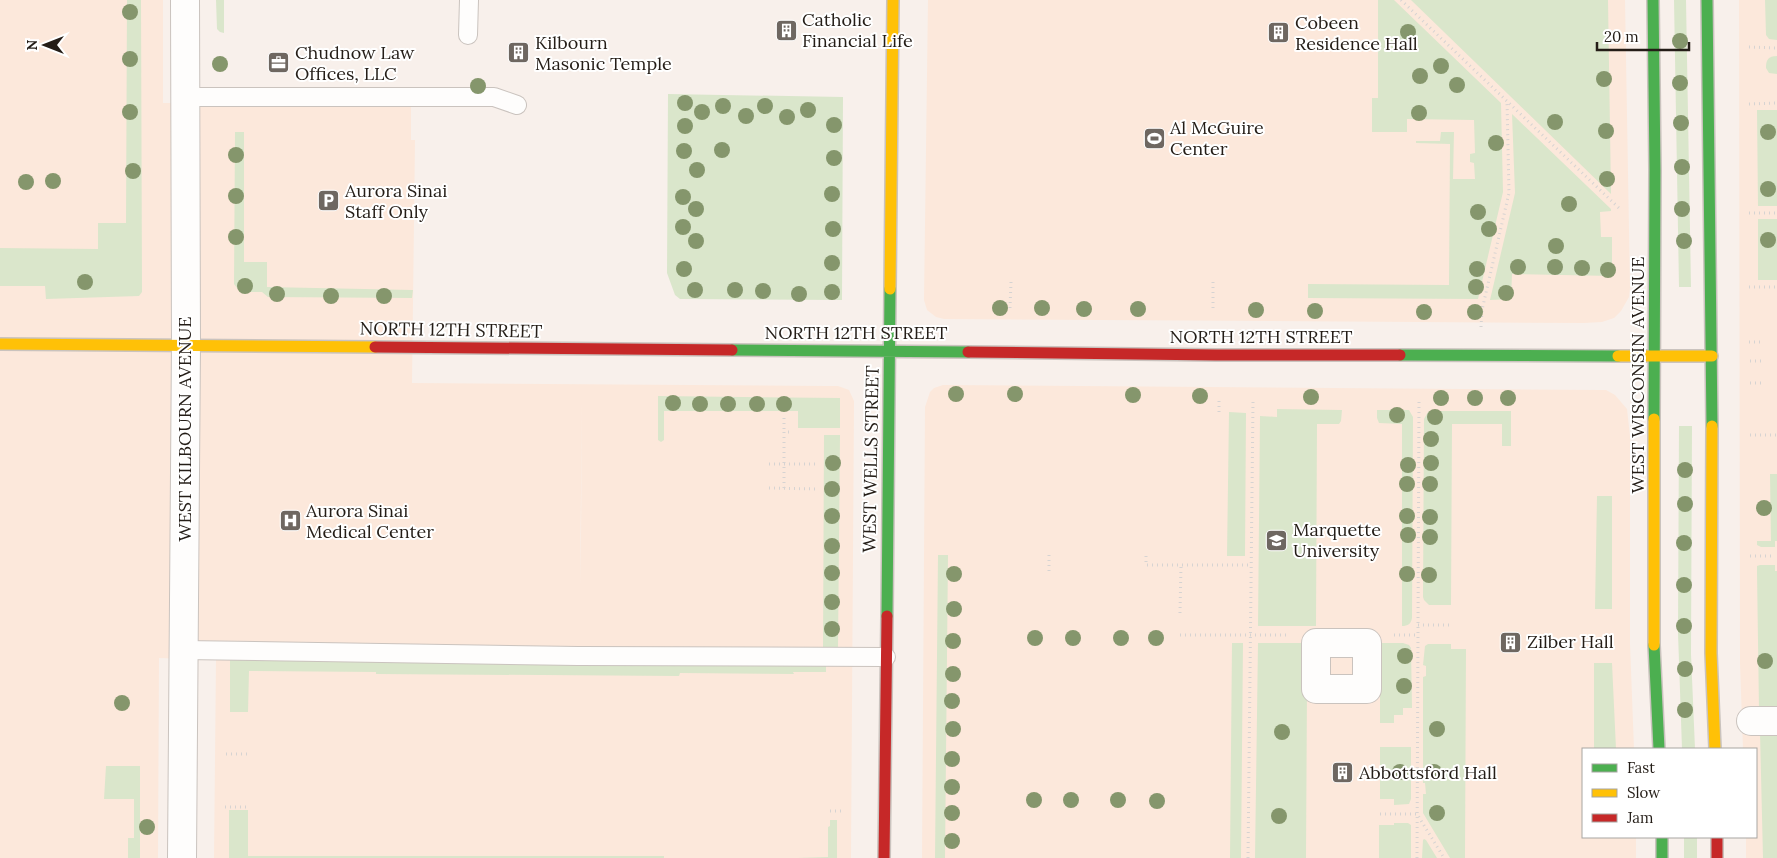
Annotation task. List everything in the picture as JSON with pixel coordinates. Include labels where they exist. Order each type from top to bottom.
[{"type":"street","name":"WEST KILBOURN AVENUE","points":[[182,858],[186,344],[185,0]]},
{"type":"street","name":"WEST WELLS STREET","points":[[884,858],[893,0]]},
{"type":"street","name":"WEST WISCONSIN AVENUE","points":[[1653,0],[1655,170],[1654,655],[1659,748]]},
{"type":"street","points":[[1709,0],[1707,30],[1712,356],[1711,653],[1715,748]]},
{"type":"street","name":"NORTH 12TH STREET","points":[[0,344],[186,344],[647,350],[890,350],[1216,355],[1712,356]]},
{"type":"street","points":[[1662,838],[1662,858]]},
{"type":"street","points":[[1717,838],[1717,858]]},
{"type":"lane","points":[[468,35],[469,0]]},
{"type":"lane","points":[[185,96],[494,97],[517,105]]},
{"type":"lane","points":[[184,650],[578,656],[886,657]]},
{"type":"path","points":[[1401,0],[1620,209]]},
{"type":"path","points":[[1749,48],[1777,48]]},
{"type":"path","points":[[1478,355],[1482,310],[1509,193],[1507,101]]},
{"type":"path","points":[[1749,104],[1777,103]]},
{"type":"path","points":[[1749,213],[1777,213]]},
{"type":"path","points":[[1213,279],[1213,308]]},
{"type":"path","points":[[1010,282],[1010,308]]},
{"type":"path","points":[[1749,287],[1777,286]]},
{"type":"path","points":[[1749,342],[1762,342]]},
{"type":"path","points":[[1750,360],[1762,361]]},
{"type":"path","points":[[1750,383],[1762,383]]},
{"type":"path","points":[[1219,401],[1219,412]]},
{"type":"path","points":[[1248,858],[1253,401]]},
{"type":"path","points":[[1417,858],[1419,401]]},
{"type":"path","points":[[784,418],[784,488]]},
{"type":"path","points":[[784,432],[792,432]]},
{"type":"path","points":[[1750,435],[1777,435]]},
{"type":"path","points":[[768,464],[817,464]]},
{"type":"path","points":[[768,488],[817,489]]},
{"type":"path","points":[[1049,555],[1049,574]]},
{"type":"path","points":[[1146,556],[1146,565],[1251,565]]},
{"type":"path","points":[[1750,556],[1775,556]]},
{"type":"path","points":[[1180,565],[1180,612]]},
{"type":"path","points":[[1418,624],[1451,624]]},
{"type":"path","points":[[1180,635],[1250,635]]},
{"type":"path","points":[[226,754],[248,754]]},
{"type":"path","points":[[225,806],[248,807]]},
{"type":"path","points":[[830,811],[843,811]]},
{"type":"path","points":[[1380,814],[1417,814]]},
{"type":"path","points":[[1417,814],[1444,858]]},
{"type":"shaded area","name":"Aurora Sinai Medical Center","points":[[0,0],[163,0],[163,103],[411,104],[411,140],[415,140],[412,383],[838,386],[849,390],[854,401],[851,858],[214,858],[216,660],[159,658],[158,858],[0,858]],"holes":[[[582,399],[581,537],[580,584]]]},
{"type":"shaded area","points":[[928,0],[1625,0],[1629,297],[1621,311],[1614,318],[1602,322],[1584,323],[944,319],[936,317],[927,310],[924,300]]},
{"type":"shaded area","points":[[1739,0],[1777,0],[1777,858],[1746,858],[1746,838],[1757,838],[1757,748],[1743,748],[1740,663]]},
{"type":"shaded area","name":"Marquette University","points":[[943,385],[1606,390],[1615,395],[1627,409],[1630,436],[1630,644],[1634,748],[1582,748],[1582,838],[1636,838],[1636,858],[922,858],[925,407],[930,392],[934,388]]},
{"type":"green space","points":[[127,0],[141,0],[142,292],[139,296],[46,299],[45,286],[0,286],[0,248],[98,249],[98,223],[126,223]]},
{"type":"green space","points":[[216,0],[224,0],[224,33],[217,29]]},
{"type":"green space","points":[[1378,0],[1394,0],[1501,103],[1503,192],[1478,299],[1308,298],[1308,284],[1449,285],[1450,144],[1416,143],[1416,141],[1440,141],[1441,132],[1454,132],[1453,179],[1475,179],[1474,163],[1470,162],[1470,154],[1475,153],[1474,120],[1407,119],[1407,132],[1372,132],[1372,98],[1378,98]]},
{"type":"green space","points":[[1411,0],[1608,0],[1611,194]]},
{"type":"green space","points":[[1674,0],[1686,0],[1691,287],[1679,287]]},
{"type":"green space","points":[[1765,0],[1777,0],[1777,40],[1769,39],[1766,35]]},
{"type":"green space","points":[[1777,56],[1777,74],[1769,73],[1766,68],[1767,61],[1771,57]]},
{"type":"green space","points":[[668,94],[843,97],[842,300],[680,299],[675,295],[667,273]]},
{"type":"green space","points":[[1757,110],[1777,110],[1777,206],[1758,206]]},
{"type":"green space","points":[[1512,114],[1611,209],[1611,211],[1600,212],[1601,237],[1612,237],[1612,276],[1512,274],[1511,299],[1490,300],[1515,193]]},
{"type":"green space","points":[[235,132],[244,132],[244,262],[267,262],[267,287],[413,290],[412,298],[268,297],[262,292],[240,292],[234,284]]},
{"type":"green space","points":[[1758,219],[1777,219],[1777,280],[1758,280]]},
{"type":"green space","points":[[658,396],[840,398],[840,428],[798,428],[798,411],[664,411],[664,440],[661,442],[658,440]]},
{"type":"green space","points":[[1277,409],[1342,410],[1339,424],[1317,424],[1316,626],[1258,626],[1260,416],[1277,417]]},
{"type":"green space","points":[[1377,410],[1409,410],[1413,417],[1412,618],[1408,625],[1404,626],[1402,626],[1402,424],[1379,423]]},
{"type":"green space","points":[[1511,411],[1511,446],[1502,446],[1502,424],[1452,424],[1451,605],[1429,605],[1423,597],[1424,419],[1428,412]]},
{"type":"green space","points":[[1229,412],[1246,413],[1245,556],[1227,556]]},
{"type":"green space","points":[[1679,426],[1692,426],[1691,654],[1695,748],[1682,748],[1678,633]]},
{"type":"green space","points":[[824,435],[840,435],[838,649],[823,649]]},
{"type":"green space","points":[[1770,474],[1777,474],[1777,541],[1775,541],[1775,547],[1761,547],[1757,545],[1757,541],[1771,541]]},
{"type":"green space","points":[[1597,496],[1612,496],[1612,609],[1595,609]]},
{"type":"green space","points":[[938,555],[948,555],[945,858],[935,858]]},
{"type":"green space","points":[[1775,565],[1775,571],[1777,571],[1777,710],[1759,710],[1757,566]]},
{"type":"green space","points":[[1232,643],[1243,643],[1241,858],[1230,858]]},
{"type":"green space","points":[[1258,643],[1308,643],[1302,653],[1307,689],[1306,858],[1255,858]]},
{"type":"green space","points":[[1367,643],[1403,643],[1411,648],[1412,708],[1403,708],[1403,715],[1394,715],[1394,723],[1380,723],[1380,689]]},
{"type":"green space","points":[[1428,644],[1451,644],[1451,649],[1466,649],[1465,858],[1450,858],[1423,813],[1423,794],[1426,794],[1425,783],[1423,783],[1423,677],[1426,676],[1426,666],[1423,665],[1425,646]]},
{"type":"green space","points":[[230,659],[826,665],[826,672],[793,672],[794,674],[680,673],[679,676],[376,674],[376,672],[249,671],[248,712],[230,712]]},
{"type":"green space","points":[[1594,663],[1612,663],[1616,748],[1594,748]]},
{"type":"green space","points":[[1760,732],[1777,732],[1777,858],[1763,858]]},
{"type":"green space","points":[[1380,747],[1411,747],[1411,799],[1409,804],[1394,805],[1394,799],[1380,799]]},
{"type":"green space","points":[[106,766],[140,766],[140,858],[128,858],[128,838],[134,838],[134,799],[104,799]]},
{"type":"green space","points":[[229,810],[248,810],[248,856],[664,856],[664,858],[229,858]]},
{"type":"green space","points":[[830,820],[837,820],[837,858],[797,858],[828,857],[828,827],[830,826]]},
{"type":"green space","points":[[1394,823],[1408,823],[1411,825],[1411,858],[1379,858],[1379,825],[1394,825]]},
{"type":"green space","points":[[1684,838],[1697,838],[1697,858],[1684,858]]},
{"type":"green space","points":[[1424,839],[1426,840],[1437,858],[1422,858]]},
{"type":"traffic: fast","points":[[1653,0],[1655,170],[1654,419]]},
{"type":"traffic: fast","points":[[1707,0],[1712,426]]},
{"type":"traffic: fast","points":[[887,616],[890,289]]},
{"type":"traffic: fast","points":[[732,350],[968,352]]},
{"type":"traffic: fast","points":[[1400,355],[1618,356]]},
{"type":"traffic: fast","points":[[1654,645],[1659,748]]},
{"type":"traffic: fast","points":[[1662,838],[1662,858]]},
{"type":"traffic: slow","points":[[890,289],[893,0]]},
{"type":"traffic: slow","points":[[0,344],[375,347]]},
{"type":"traffic: slow","points":[[1618,356],[1712,356]]},
{"type":"traffic: slow","points":[[1654,419],[1654,645]]},
{"type":"traffic: slow","points":[[1712,426],[1711,653],[1715,748]]},
{"type":"traffic: jam","points":[[375,347],[732,350]]},
{"type":"traffic: jam","points":[[968,352],[1400,355]]},
{"type":"traffic: jam","points":[[884,858],[887,616]]},
{"type":"traffic: jam","points":[[1717,838],[1717,858]]},
{"type":"place","name":"Catholic Financial Life","points":[[786,30]]},
{"type":"place","name":"Cobeen Residence Hall","points":[[1279,33]]},
{"type":"place","name":"Kilbourn Masonic Temple","points":[[519,53]]},
{"type":"place","name":"Chudnow Law Offices, LLC","points":[[279,63]]},
{"type":"place","name":"Al McGuire Center","points":[[1154,138]]},
{"type":"place","name":"Aurora Sinai Staff Only","points":[[329,201]]},
{"type":"place","name":"Aurora Sinai Medical Center","points":[[290,521]]},
{"type":"place","name":"Marquette University","points":[[1277,540]]},
{"type":"place","name":"Zilber Hall","points":[[1511,642]]},
{"type":"place","name":"Abbottsford Hall","points":[[1343,773]]}]
